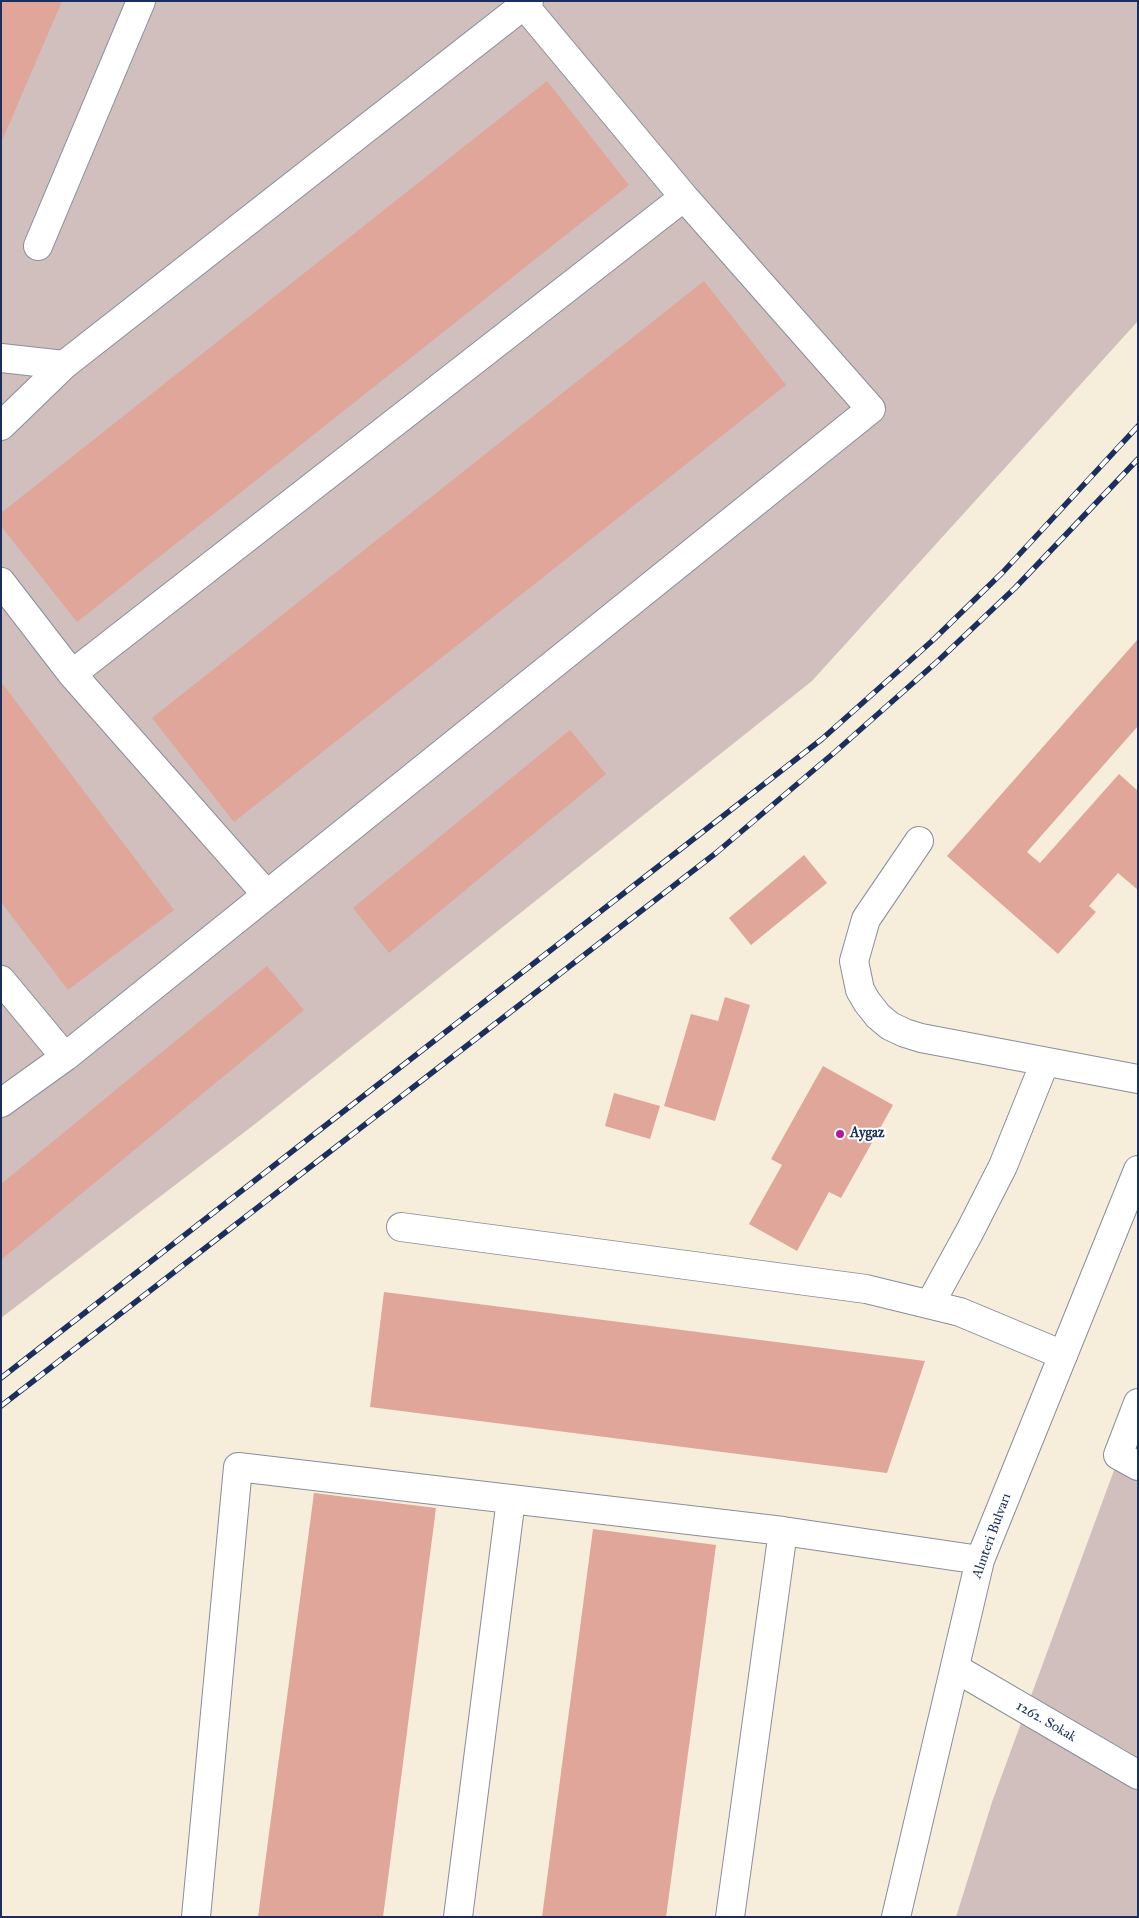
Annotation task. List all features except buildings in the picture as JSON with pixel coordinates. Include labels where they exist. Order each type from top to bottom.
[{"type":"street","points":[[38,246],[141,1]]},
{"type":"street","points":[[1,426],[64,365],[526,3],[684,197],[871,409],[65,1057],[1,1103]]},
{"type":"street","points":[[72,674],[684,197]]},
{"type":"street","points":[[1,358],[64,365]]},
{"type":"street","points":[[1,582],[72,674],[266,894]]},
{"type":"street","points":[[919,841],[866,919],[854,961],[860,990],[878,1016],[890,1026],[905,1033],[1138,1079]]},
{"type":"street","points":[[1,980],[65,1057]]},
{"type":"street","points":[[930,1304],[1003,1166],[1045,1062]]},
{"type":"street","name":"Alınteri Bulvarı","points":[[896,1917],[980,1560],[1136,1181]]},
{"type":"street","points":[[401,1227],[866,1289],[960,1312],[1063,1356]]},
{"type":"street","points":[[1138,1403],[1118,1455],[1138,1466]]},
{"type":"street","points":[[196,1917],[238,1467],[783,1531],[980,1560]]},
{"type":"street","points":[[458,1917],[511,1499]]},
{"type":"street","points":[[730,1917],[783,1531]]},
{"type":"street","name":"1262. Sokak","points":[[955,1668],[1138,1775]]},
{"type":"shaded area","points":[[1,1],[1138,1],[1138,321],[812,681],[255,1124],[1,1318]]},
{"type":"shaded area","points":[[1138,1405],[1138,1917],[956,1917],[992,1802]]},
{"type":"railway","points":[[1,1378],[822,739],[932,641],[1003,572],[1138,426]]},
{"type":"railway","points":[[1,1406],[716,853],[835,752],[939,660],[1015,588],[1138,459]]},
{"type":"place","name":"Aygaz","points":[[840,1134]]}]
